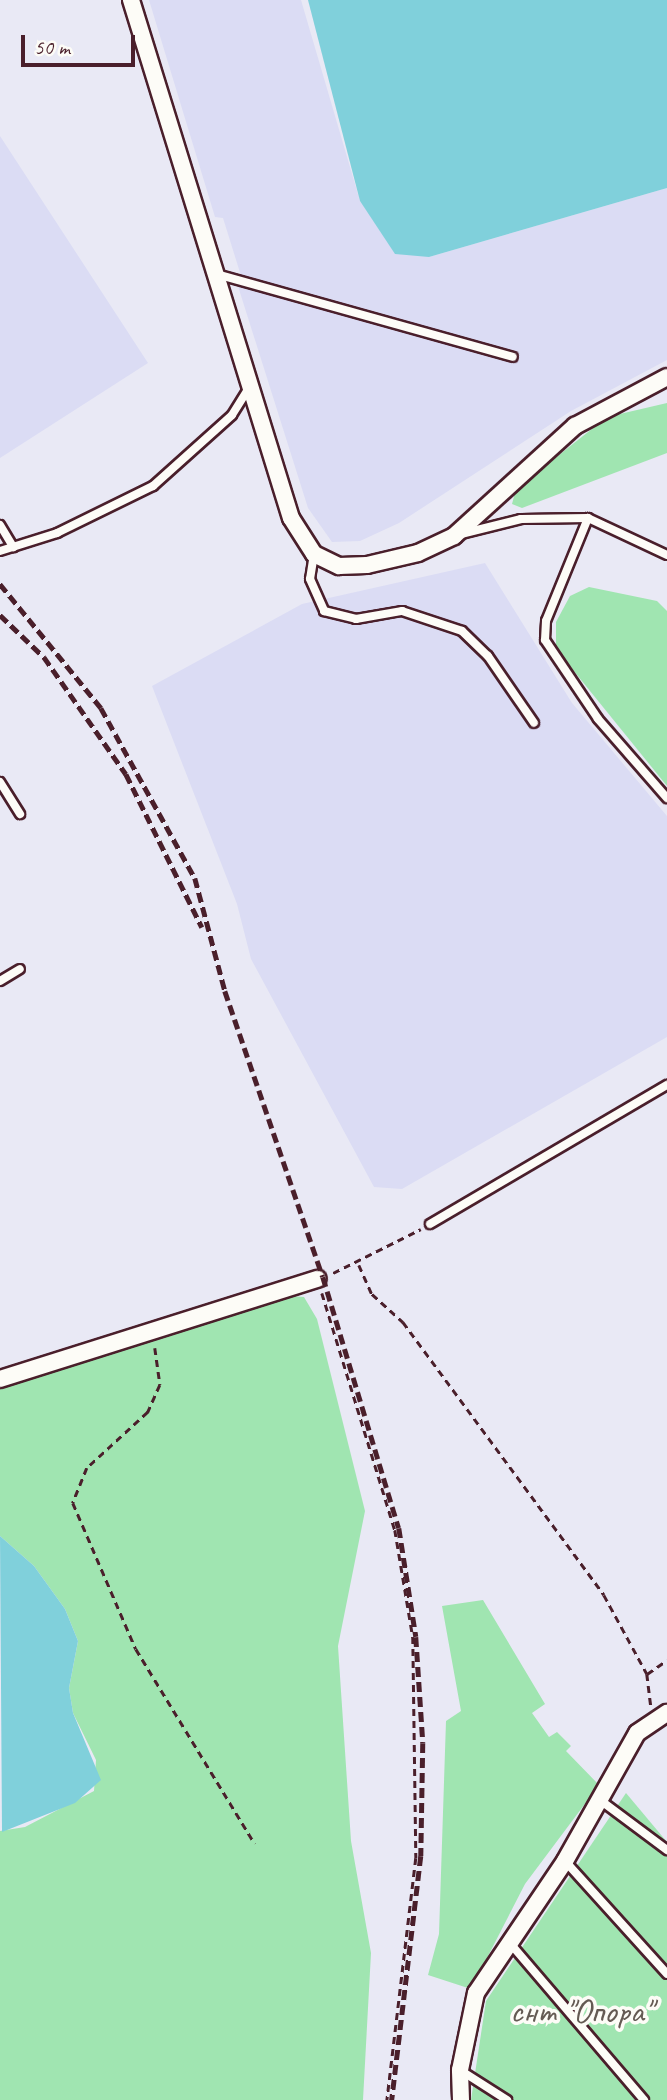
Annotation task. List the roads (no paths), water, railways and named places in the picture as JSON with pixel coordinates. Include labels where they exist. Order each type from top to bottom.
[{"type":"street","points":[[131,0],[292,518],[314,554],[339,566],[366,565],[418,553],[454,536],[575,426],[667,377]]},
{"type":"street","points":[[0,1379],[318,1279]]},
{"type":"street","points":[[461,2100],[460,2070],[476,1993],[565,1861],[600,1800],[659,1716]]},
{"type":"lane","points":[[216,274],[513,358]]},
{"type":"lane","points":[[0,551],[57,533],[153,486],[232,415],[251,386]]},
{"type":"lane","points":[[588,517],[546,621],[545,640],[598,719],[667,798]]},
{"type":"lane","points":[[454,536],[521,519],[588,517],[667,555]]},
{"type":"lane","points":[[0,525],[13,547]]},
{"type":"lane","points":[[314,554],[310,579],[324,611],[356,619],[402,611],[462,631],[488,656],[534,723]]},
{"type":"lane","points":[[0,782],[20,814]]},
{"type":"lane","points":[[0,981],[20,969]]},
{"type":"lane","points":[[430,1224],[667,1085]]},
{"type":"lane","points":[[600,1800],[667,1850]]},
{"type":"lane","points":[[565,1861],[667,1974]]},
{"type":"lane","points":[[509,1942],[644,2100]]},
{"type":"lane","points":[[460,2070],[507,2100]]},
{"type":"water","points":[[308,0],[667,0],[667,188],[429,257],[395,254],[360,201]]},
{"type":"water","points":[[0,1536],[34,1566],[65,1609],[78,1641],[69,1688],[73,1713],[101,1780],[75,1803],[2,1832]]},
{"type":"railway","points":[[0,584],[101,708],[195,878],[225,991],[323,1277],[399,1528],[416,1637],[423,1743],[421,1856],[392,2100]]},
{"type":"railway","points":[[0,615],[44,657],[126,774],[202,927]]},
{"type":"park label","name":"снт \"Опора\"","points":[[581,2011]]}]
